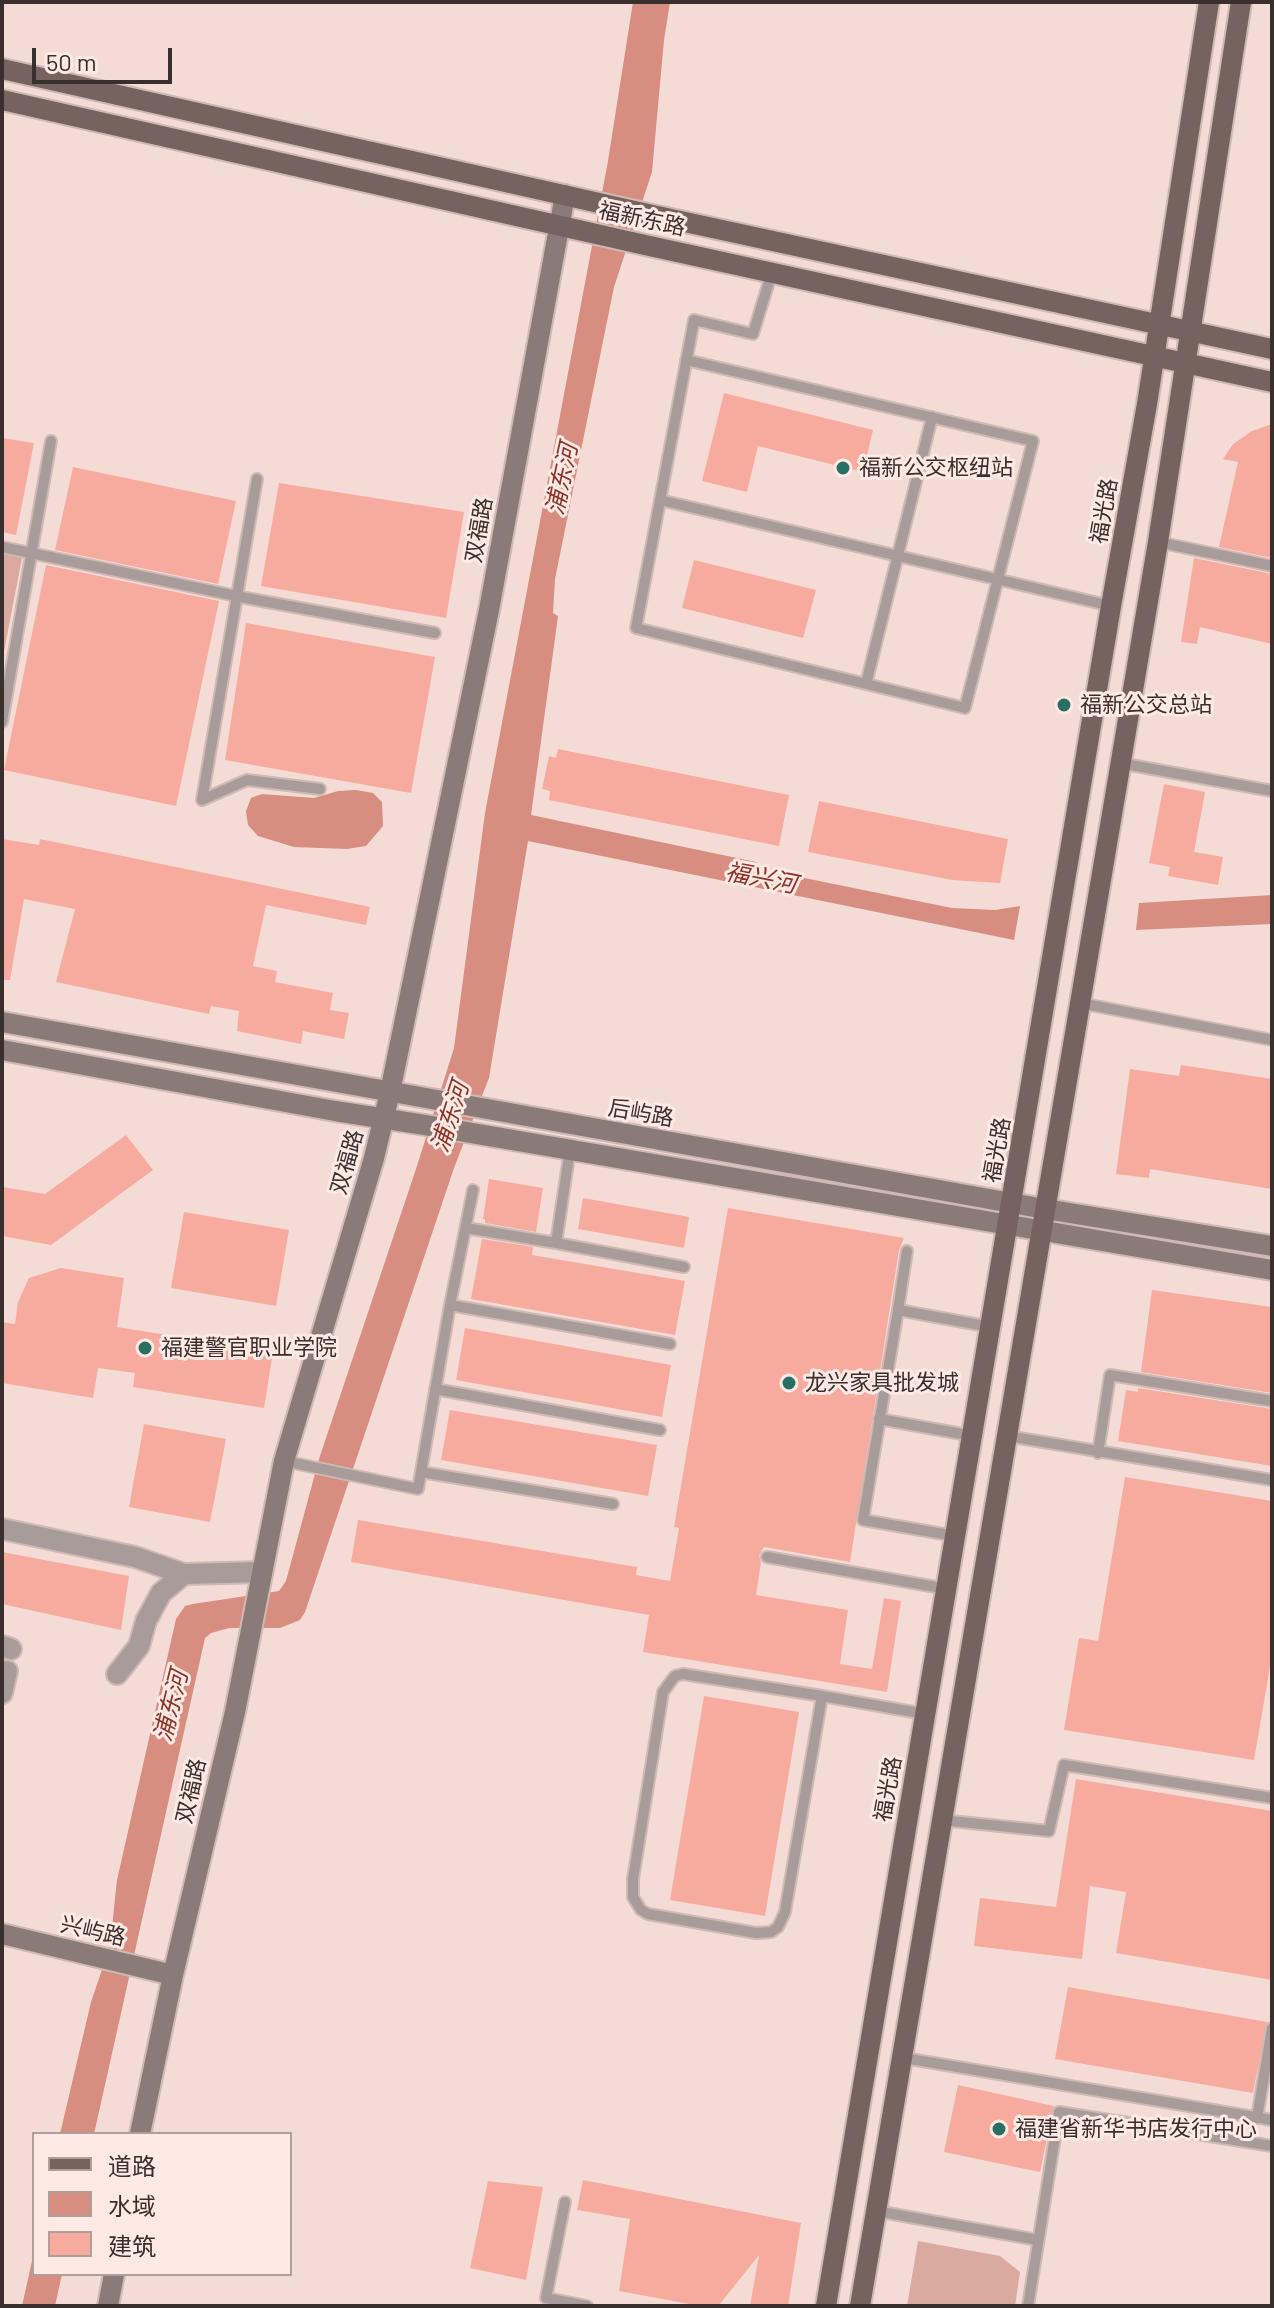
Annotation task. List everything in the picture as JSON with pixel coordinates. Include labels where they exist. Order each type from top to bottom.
[{"type":"main road","name":"福光路","points":[[826,2306],[1111,606],[1161,325],[1209,2]]},
{"type":"main road","points":[[860,2306],[1158,542],[1241,2]]},
{"type":"main road","name":"福新东路","points":[[2,69],[648,214],[1272,349]]},
{"type":"main road","name":"福新东路","points":[[2,100],[1272,382]]},
{"type":"main road","name":"双福路","points":[[140,2132],[252,1632],[284,1461],[390,1092],[489,610],[565,195]]},
{"type":"main road","name":"后屿路","points":[[2,1022],[1045,1209],[1272,1246]]},
{"type":"main road","points":[[2,1050],[384,1119],[1272,1270]]},
{"type":"main road","name":"兴屿路","points":[[2,1934],[173,1975]]},
{"type":"main road","points":[[108,2306],[114,2276]]},
{"type":"street","points":[[2,1529],[135,1557],[184,1574],[260,1579]]},
{"type":"street","points":[[117,1674],[139,1646],[146,1621],[161,1593],[184,1574]]},
{"type":"street","points":[[2,1693],[7,1671]]},
{"type":"lane","points":[[686,360],[1033,441],[965,708],[636,628],[686,360],[694,320],[753,334],[772,272]]},
{"type":"lane","points":[[866,684],[932,417]]},
{"type":"lane","points":[[2,722],[51,441]]},
{"type":"lane","points":[[257,479],[202,800],[247,780],[320,789]]},
{"type":"lane","points":[[660,500],[1111,606]]},
{"type":"lane","points":[[1158,542],[1272,566]]},
{"type":"lane","points":[[2,547],[435,633]]},
{"type":"lane","points":[[1120,763],[1272,791]]},
{"type":"lane","points":[[1080,1003],[1272,1040]]},
{"type":"lane","points":[[556,1243],[570,1150]]},
{"type":"lane","points":[[284,1461],[418,1489],[473,1190]]},
{"type":"lane","points":[[466,1228],[684,1267]]},
{"type":"lane","points":[[907,1251],[863,1520],[956,1536]]},
{"type":"lane","points":[[450,1305],[670,1344]]},
{"type":"lane","points":[[898,1310],[991,1327]]},
{"type":"lane","points":[[1098,1453],[1110,1375],[1272,1401]]},
{"type":"lane","points":[[435,1389],[660,1430]]},
{"type":"lane","points":[[879,1419],[973,1436]]},
{"type":"lane","points":[[1007,1436],[1272,1480]]},
{"type":"lane","points":[[421,1472],[613,1504]]},
{"type":"lane","points":[[767,1557],[947,1589]]},
{"type":"lane","points":[[822,1696],[785,1912],[778,1927],[771,1932],[756,1933],[648,1914],[641,1910],[633,1897],[633,1879],[663,1692],[670,1680],[683,1674],[822,1696],[925,1714]]},
{"type":"lane","points":[[941,1820],[1049,1831],[1064,1765],[1272,1798]]},
{"type":"lane","points":[[1257,2118],[1272,2028]]},
{"type":"lane","points":[[904,2058],[1272,2120]]},
{"type":"lane","points":[[1028,2306],[1059,2112],[1272,2146]]},
{"type":"lane","points":[[565,2202],[546,2298],[587,2306]]},
{"type":"lane","points":[[876,2211],[1038,2240]]},
{"type":"shaded area","points":[[2,549],[23,553],[2,662]]},
{"type":"shaded area","points":[[918,2241],[1000,2256],[1020,2272],[1015,2306],[907,2306]]},
{"type":"water","points":[[633,2],[670,2],[652,172],[614,287],[555,579],[553,613],[558,616],[531,815],[756,862],[760,869],[952,908],[995,910],[1020,906],[1014,940],[528,841],[489,1078],[454,1168],[305,1612],[300,1620],[280,1628],[229,1628],[205,1638],[94,2132],[60,2132],[91,2002],[110,1946],[117,1880],[176,1619],[185,1606],[279,1591],[286,1581],[319,1459],[454,1048],[485,813],[608,161]]},
{"type":"water","points":[[356,790],[373,793],[382,802],[383,826],[366,846],[347,849],[294,847],[258,836],[248,825],[246,811],[251,798],[262,794],[314,798]]},
{"type":"water","points":[[1272,895],[1272,924],[1136,930],[1139,903]]},
{"type":"water","points":[[32,2261],[32,2276],[62,2276],[55,2306],[22,2306]]},
{"type":"building","points":[[724,393],[873,430],[863,472],[758,446],[747,492],[702,481]]},
{"type":"building","points":[[1272,424],[1272,558],[1219,547],[1238,462],[1223,459],[1233,444],[1252,431]]},
{"type":"building","points":[[2,438],[34,443],[16,535],[2,532]]},
{"type":"building","points":[[73,467],[236,501],[218,584],[55,550]]},
{"type":"building","points":[[279,483],[464,512],[446,618],[261,586]]},
{"type":"building","points":[[1194,558],[1272,574],[1272,644],[1200,627],[1197,644],[1181,642]]},
{"type":"building","points":[[694,560],[816,590],[803,638],[682,608]]},
{"type":"building","points":[[46,565],[219,601],[176,806],[4,770]]},
{"type":"building","points":[[246,623],[435,657],[411,793],[225,760]]},
{"type":"building","points":[[558,749],[789,795],[779,846],[549,800],[550,791],[542,789],[549,756],[556,758]]},
{"type":"building","points":[[1164,784],[1205,792],[1194,852],[1223,857],[1218,885],[1168,876],[1170,867],[1149,863]]},
{"type":"building","points":[[819,801],[1008,839],[1000,883],[952,880],[808,852]]},
{"type":"building","points":[[2,839],[39,845],[40,839],[370,907],[366,925],[266,905],[253,966],[277,971],[275,982],[333,993],[330,1010],[349,1013],[344,1039],[303,1031],[301,1044],[237,1031],[239,1011],[211,1006],[209,1014],[56,982],[75,909],[24,899],[10,980],[2,980]]},
{"type":"building","points":[[1181,1065],[1272,1079],[1272,1189],[1150,1169],[1149,1178],[1116,1174],[1130,1069],[1179,1076]]},
{"type":"building","points":[[126,1135],[153,1170],[51,1245],[2,1236],[2,1187],[45,1194]]},
{"type":"building","points":[[489,1179],[543,1188],[536,1232],[485,1223]]},
{"type":"building","points":[[583,1198],[689,1217],[684,1248],[578,1229]]},
{"type":"building","name":"龙兴家具批发城","points":[[728,1208],[904,1238],[899,1250],[850,1562],[764,1547],[759,1556],[761,1562],[756,1595],[848,1610],[840,1664],[872,1669],[884,1598],[901,1601],[887,1692],[643,1652],[649,1615],[351,1562],[358,1520],[637,1567],[636,1575],[670,1581],[679,1528],[674,1527]]},
{"type":"building","points":[[184,1212],[289,1230],[276,1306],[171,1288]]},
{"type":"building","points":[[482,1239],[533,1247],[532,1255],[685,1281],[675,1335],[471,1299]]},
{"type":"building","points":[[61,1268],[124,1278],[117,1327],[273,1352],[264,1408],[133,1387],[135,1373],[98,1368],[93,1398],[2,1383],[2,1322],[15,1324],[18,1302],[29,1278]]},
{"type":"building","points":[[1152,1290],[1272,1307],[1272,1393],[1141,1372]]},
{"type":"building","points":[[465,1328],[671,1365],[662,1417],[456,1380]]},
{"type":"building","points":[[1138,1388],[1272,1409],[1272,1466],[1118,1441],[1126,1390],[1138,1392]]},
{"type":"building","points":[[450,1410],[657,1445],[648,1496],[441,1460]]},
{"type":"building","points":[[144,1424],[226,1439],[210,1522],[129,1507]]},
{"type":"building","points":[[1125,1477],[1272,1501],[1272,1655],[1254,1760],[1064,1730],[1079,1638],[1098,1641]]},
{"type":"building","points":[[2,1552],[129,1576],[121,1630],[2,1604]]},
{"type":"building","points":[[704,1696],[799,1712],[765,1916],[670,1900]]},
{"type":"building","points":[[1076,1779],[1272,1811],[1272,1980],[1116,1953],[1126,1892],[1090,1886],[1082,1959],[974,1946],[980,1898],[1056,1907]]},
{"type":"building","points":[[1068,1987],[1267,2022],[1253,2093],[1055,2059]]},
{"type":"building","name":"福建省新华书店发行中心","points":[[958,2085],[1054,2106],[1040,2172],[944,2152]]},
{"type":"building","points":[[583,2180],[801,2223],[788,2306],[750,2306],[759,2255],[720,2304],[715,2306],[619,2291],[630,2219],[577,2210]]},
{"type":"building","points":[[488,2181],[543,2187],[526,2280],[470,2268]]},
{"type":"place","name":"福新公交枢纽站","points":[[843,468]]},
{"type":"place","name":"福新公交总站","points":[[1064,705]]},
{"type":"place","name":"福建警官职业学院","points":[[145,1348]]},
{"type":"place","name":"龙兴家具批发城","points":[[789,1383]]},
{"type":"place","name":"福建省新华书店发行中心","points":[[999,2129]]},
{"type":"water label","name":"浦东河","points":[[562,479]]},
{"type":"water label","name":"福兴河","points":[[761,878]]},
{"type":"water label","name":"浦东河","points":[[450,1117]]},
{"type":"water label","name":"浦东河","points":[[171,1706]]}]
